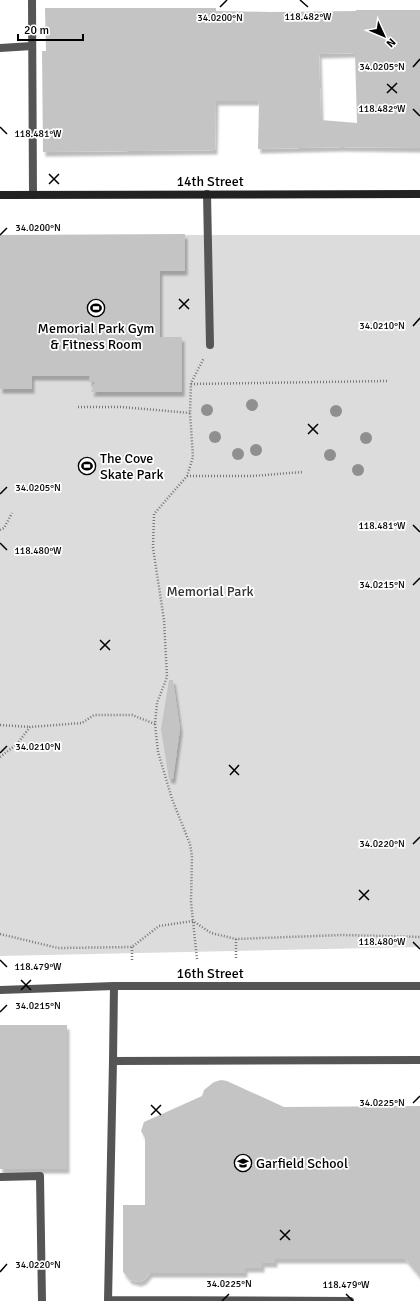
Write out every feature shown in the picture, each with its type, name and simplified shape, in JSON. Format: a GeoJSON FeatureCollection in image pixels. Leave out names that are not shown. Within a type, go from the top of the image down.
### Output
{"type":"FeatureCollection","features":[{"type":"Feature","properties":{"kind":"street"},"geometry":{"type":"LineString","coordinates":[[32,0],[33,195]]}},
{"type":"Feature","properties":{"kind":"street"},"geometry":{"type":"LineString","coordinates":[[0,48],[32,46]]}},
{"type":"Feature","properties":{"kind":"street"},"geometry":{"type":"LineString","coordinates":[[207,194],[210,345]]}},
{"type":"Feature","properties":{"kind":"street","name":"14th Street"},"geometry":{"type":"LineString","coordinates":[[0,195],[420,194]]}},
{"type":"Feature","properties":{"kind":"street"},"geometry":{"type":"LineString","coordinates":[[114,986],[108,1300],[350,1301]]}},
{"type":"Feature","properties":{"kind":"street","name":"16th Street"},"geometry":{"type":"LineString","coordinates":[[0,990],[114,986],[420,986]]}},
{"type":"Feature","properties":{"kind":"street"},"geometry":{"type":"LineString","coordinates":[[113,1060],[420,1060]]}},
{"type":"Feature","properties":{"kind":"street"},"geometry":{"type":"LineString","coordinates":[[0,1177],[40,1176],[42,1301]]}},
{"type":"Feature","properties":{"kind":"path"},"geometry":{"type":"LineString","coordinates":[[197,959],[191,902],[192,856],[190,844],[172,799],[158,752],[155,724],[156,703],[167,677],[164,620],[154,548],[154,514],[187,476],[193,457],[190,413],[191,384],[210,345]]}},
{"type":"Feature","properties":{"kind":"path"},"geometry":{"type":"LineString","coordinates":[[191,384],[387,381]]}},
{"type":"Feature","properties":{"kind":"path"},"geometry":{"type":"LineString","coordinates":[[78,407],[122,407],[190,413]]}},
{"type":"Feature","properties":{"kind":"path"},"geometry":{"type":"LineString","coordinates":[[187,476],[252,476],[303,472]]}},
{"type":"Feature","properties":{"kind":"path"},"geometry":{"type":"LineString","coordinates":[[0,530],[4,528],[12,513]]}},
{"type":"Feature","properties":{"kind":"path"},"geometry":{"type":"LineString","coordinates":[[0,725],[30,727],[82,723],[94,715],[132,715],[155,724]]}},
{"type":"Feature","properties":{"kind":"path"},"geometry":{"type":"LineString","coordinates":[[0,757],[17,744],[30,727]]}},
{"type":"Feature","properties":{"kind":"path"},"geometry":{"type":"LineString","coordinates":[[0,934],[58,948],[132,947],[159,926],[193,921],[212,933],[236,939],[342,935],[420,937]]}},
{"type":"Feature","properties":{"kind":"path"},"geometry":{"type":"LineString","coordinates":[[236,939],[236,958]]}},
{"type":"Feature","properties":{"kind":"path"},"geometry":{"type":"LineString","coordinates":[[132,947],[132,960]]}},
{"type":"Feature","properties":{"kind":"green space","name":"Memorial Park"},"geometry":{"type":"Polygon","coordinates":[[[0,235],[420,235],[420,947],[0,956],[0,235]]]}},
{"type":"Feature","properties":{"kind":"building"},"geometry":{"type":"Polygon","coordinates":[[[45,8],[216,8],[216,11],[271,12],[420,10],[420,148],[342,147],[258,149],[259,101],[216,101],[215,150],[43,152],[42,51],[46,51],[45,8]],[[355,53],[319,54],[321,120],[357,123],[355,53]]]}},
{"type":"Feature","properties":{"kind":"building","name":"Memorial Park Gym & Fitness Room"},"geometry":{"type":"Polygon","coordinates":[[[185,234],[185,271],[160,271],[160,337],[182,337],[182,392],[91,392],[95,382],[89,382],[90,376],[32,376],[32,389],[0,389],[0,235],[185,234]]]}},
{"type":"Feature","properties":{"kind":"building"},"geometry":{"type":"Polygon","coordinates":[[[169,680],[173,680],[180,729],[173,779],[169,779],[161,729],[169,680]]]}},
{"type":"Feature","properties":{"kind":"building"},"geometry":{"type":"Polygon","coordinates":[[[0,1025],[67,1025],[67,1169],[0,1169],[0,1025]]]}},
{"type":"Feature","properties":{"kind":"building"},"geometry":{"type":"Polygon","coordinates":[[[221,1080],[227,1081],[284,1107],[420,1106],[420,1277],[405,1259],[275,1259],[275,1263],[262,1263],[262,1268],[245,1268],[245,1273],[150,1273],[144,1280],[139,1282],[130,1280],[123,1272],[123,1205],[145,1205],[145,1138],[141,1131],[144,1122],[202,1096],[204,1090],[214,1082],[221,1080]]]}},
{"type":"Feature","properties":{"kind":"place","name":"Memorial Park Gym & Fitness Room"},"geometry":{"type":"Point","coordinates":[96,308]}},
{"type":"Feature","properties":{"kind":"place","name":"The Cove Skate Park"},"geometry":{"type":"Point","coordinates":[87,466]}},
{"type":"Feature","properties":{"kind":"place","name":"Garfield School"},"geometry":{"type":"Point","coordinates":[243,1163]}}]}
